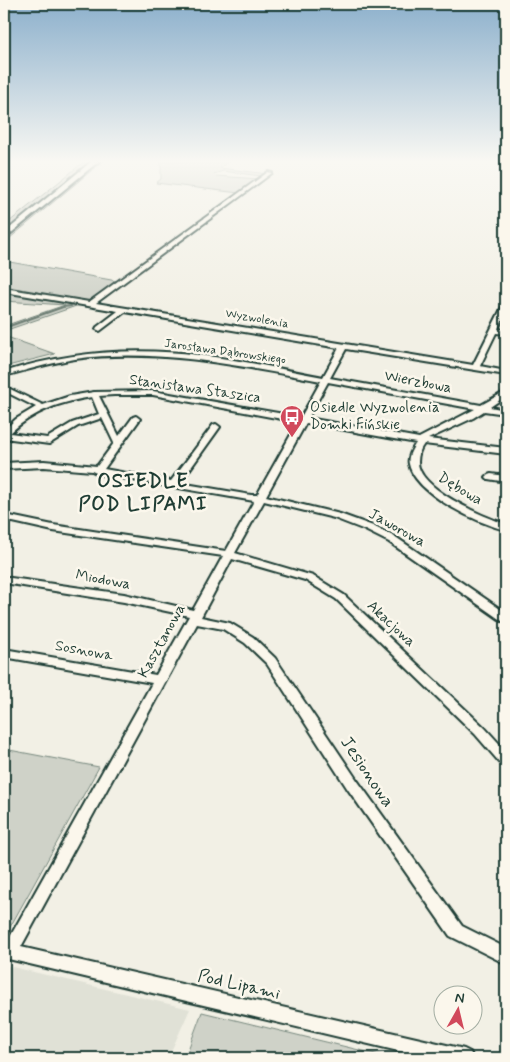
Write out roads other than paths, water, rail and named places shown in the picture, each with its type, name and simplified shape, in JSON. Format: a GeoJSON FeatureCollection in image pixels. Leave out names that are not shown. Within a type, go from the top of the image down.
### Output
{"type":"FeatureCollection","features":[{"type":"Feature","properties":{"kind":"main road"},"geometry":{"type":"LineString","coordinates":[[4,236],[35,211]]}},
{"type":"Feature","properties":{"kind":"street"},"geometry":{"type":"LineString","coordinates":[[92,303],[219,211]]}},
{"type":"Feature","properties":{"kind":"street","name":"Wyzwolenia"},"geometry":{"type":"LineString","coordinates":[[4,290],[92,303],[506,373]]}},
{"type":"Feature","properties":{"kind":"street"},"geometry":{"type":"LineString","coordinates":[[475,368],[506,305]]}},
{"type":"Feature","properties":{"kind":"street"},"geometry":{"type":"LineString","coordinates":[[100,329],[125,309]]}},
{"type":"Feature","properties":{"kind":"street"},"geometry":{"type":"LineString","coordinates":[[494,330],[506,332]]}},
{"type":"Feature","properties":{"kind":"street","name":"Kasztanowa"},"geometry":{"type":"LineString","coordinates":[[7,952],[344,346]]}},
{"type":"Feature","properties":{"kind":"street","name":"Jarosława Dąbrowskiego"},"geometry":{"type":"LineString","coordinates":[[4,374],[46,361],[115,352],[158,353],[200,357],[326,378]]}},
{"type":"Feature","properties":{"kind":"street","name":"Wierzbowa"},"geometry":{"type":"LineString","coordinates":[[326,378],[506,412]]}},
{"type":"Feature","properties":{"kind":"street"},"geometry":{"type":"LineString","coordinates":[[4,388],[43,408]]}},
{"type":"Feature","properties":{"kind":"street","name":"Stanisława Staszica"},"geometry":{"type":"LineString","coordinates":[[4,434],[21,419],[43,408],[94,394],[118,392],[152,393],[421,441],[506,451]]}},
{"type":"Feature","properties":{"kind":"street"},"geometry":{"type":"LineString","coordinates":[[421,441],[483,408],[506,393]]}},
{"type":"Feature","properties":{"kind":"street"},"geometry":{"type":"LineString","coordinates":[[94,394],[118,443]]}},
{"type":"Feature","properties":{"kind":"street"},"geometry":{"type":"LineString","coordinates":[[4,434],[49,441],[73,425],[104,415]]}},
{"type":"Feature","properties":{"kind":"street"},"geometry":{"type":"LineString","coordinates":[[98,471],[136,419]]}},
{"type":"Feature","properties":{"kind":"street"},"geometry":{"type":"LineString","coordinates":[[173,485],[216,427]]}},
{"type":"Feature","properties":{"kind":"street","name":"Dębowa"},"geometry":{"type":"LineString","coordinates":[[421,441],[413,456],[413,464],[426,486],[478,518],[506,527]]}},
{"type":"Feature","properties":{"kind":"street","name":"Jaworowa"},"geometry":{"type":"LineString","coordinates":[[4,466],[44,464],[94,468],[98,471],[173,485],[258,498],[337,516],[370,528],[394,540],[506,618]]}},
{"type":"Feature","properties":{"kind":"street"},"geometry":{"type":"LineString","coordinates":[[490,477],[506,479]]}},
{"type":"Feature","properties":{"kind":"street","name":"Akacjowa"},"geometry":{"type":"LineString","coordinates":[[5,518],[53,528],[228,554],[309,578],[340,597],[502,750],[506,760]]}},
{"type":"Feature","properties":{"kind":"street","name":"Miodowa"},"geometry":{"type":"LineString","coordinates":[[4,580],[124,598],[194,616]]}},
{"type":"Feature","properties":{"kind":"street","name":"Jesionowa"},"geometry":{"type":"LineString","coordinates":[[194,616],[226,626],[249,640],[271,661],[352,784],[456,931],[506,956]]}},
{"type":"Feature","properties":{"kind":"street","name":"Sosnowa"},"geometry":{"type":"LineString","coordinates":[[4,653],[159,680]]}},
{"type":"Feature","properties":{"kind":"street","name":"Pod Lipami"},"geometry":{"type":"LineString","coordinates":[[7,952],[464,1058]]}},
{"type":"Feature","properties":{"kind":"waterway"},"geometry":{"type":"LineString","coordinates":[[4,328],[63,307],[71,306]]}},
{"type":"Feature","properties":{"kind":"place","name":"Osiedle Wyzwolenia Domki Fińskie"},"geometry":{"type":"Point","coordinates":[292,438]}},
{"type":"Feature","properties":{"kind":"district","name":"OSIEDLE POD LIPAMI"},"geometry":{"type":"Point","coordinates":[143,492]}}]}
